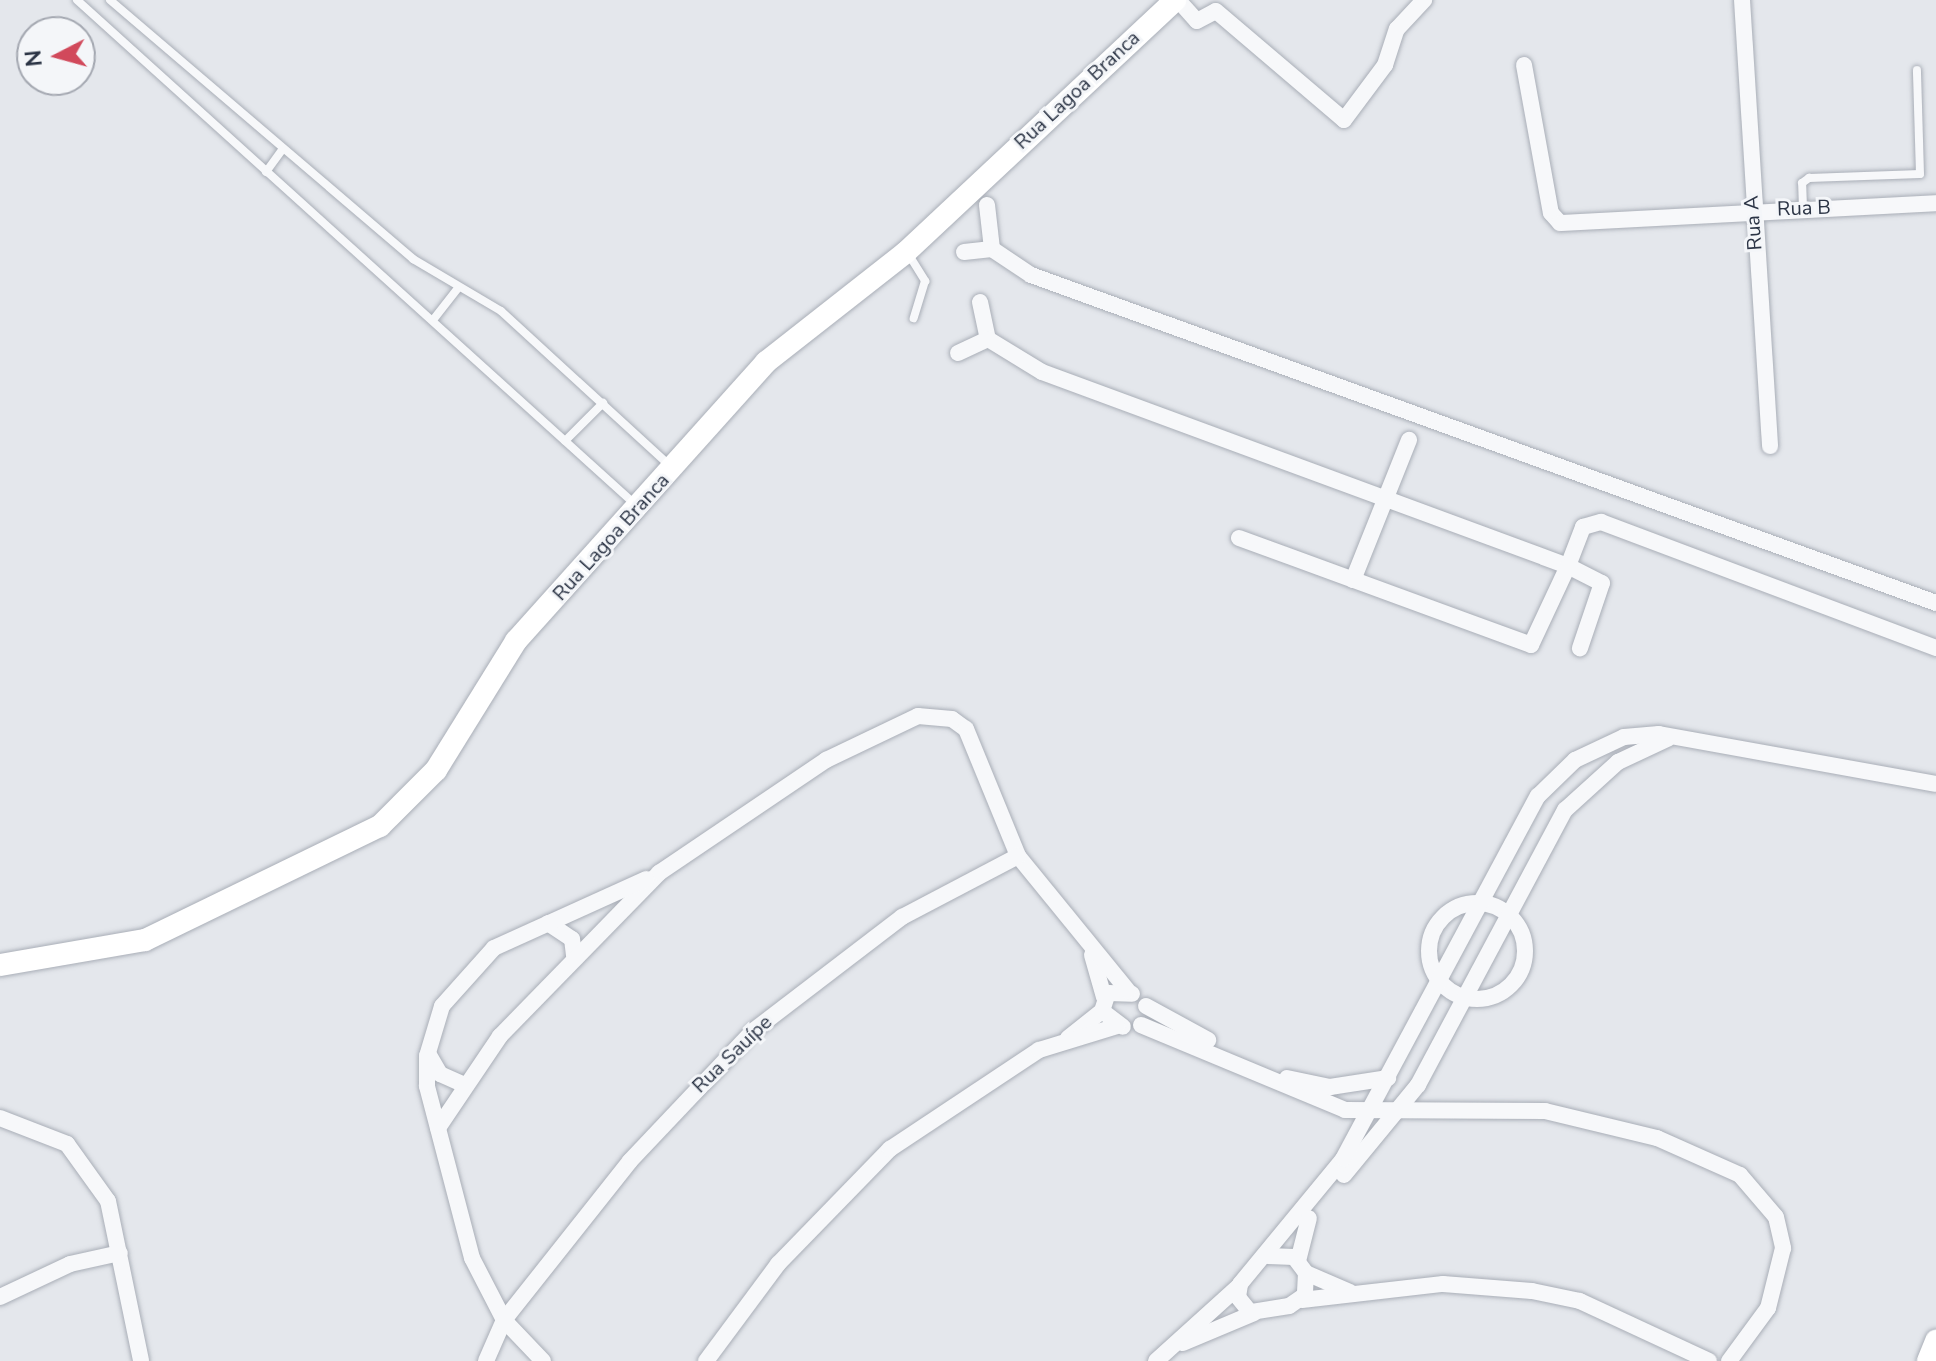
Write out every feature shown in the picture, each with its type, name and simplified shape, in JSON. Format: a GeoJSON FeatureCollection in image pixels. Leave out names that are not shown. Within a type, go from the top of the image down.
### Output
{"type":"FeatureCollection","features":[{"type":"Feature","properties":{"kind":"street"},"geometry":{"type":"LineString","coordinates":[[1177,0],[1197,21],[1216,11],[1344,120],[1385,65],[1397,29],[1424,0]]}},
{"type":"Feature","properties":{"kind":"street","name":"Rua Lagoa Branca"},"geometry":{"type":"LineString","coordinates":[[0,965],[145,940],[380,826],[436,770],[516,641],[780,348],[905,253],[1177,0]]}},
{"type":"Feature","properties":{"kind":"street","name":"Rua A"},"geometry":{"type":"LineString","coordinates":[[1742,0],[1751,210],[1770,446]]}},
{"type":"Feature","properties":{"kind":"street","name":"Rua B"},"geometry":{"type":"LineString","coordinates":[[1524,65],[1551,213],[1577,225],[1751,210],[1936,203]]}},
{"type":"Feature","properties":{"kind":"street"},"geometry":{"type":"LineString","coordinates":[[987,205],[992,249]]}},
{"type":"Feature","properties":{"kind":"street"},"geometry":{"type":"LineString","coordinates":[[964,252],[992,249],[1031,275],[1934,601]]}},
{"type":"Feature","properties":{"kind":"street"},"geometry":{"type":"LineString","coordinates":[[980,302],[988,339],[1042,372],[1568,566],[1602,583],[1580,648]]}},
{"type":"Feature","properties":{"kind":"street"},"geometry":{"type":"LineString","coordinates":[[958,353],[988,339]]}},
{"type":"Feature","properties":{"kind":"street"},"geometry":{"type":"LineString","coordinates":[[1353,580],[1383,498],[1409,440]]}},
{"type":"Feature","properties":{"kind":"street"},"geometry":{"type":"LineString","coordinates":[[1239,538],[1531,645],[1583,527],[1601,522],[1936,648]]}},
{"type":"Feature","properties":{"kind":"street"},"geometry":{"type":"LineString","coordinates":[[543,1361],[504,1320],[472,1258],[427,1086],[428,1049],[453,989],[494,948],[659,873],[826,760],[918,716],[952,719],[966,729],[1018,856],[1092,953],[1146,1006],[1301,1082],[1330,1087],[1388,1078]]}},
{"type":"Feature","properties":{"kind":"street"},"geometry":{"type":"LineString","coordinates":[[1156,1361],[1268,1256],[1418,1085],[1468,999],[1508,917],[1580,793],[1618,762],[1678,736]]}},
{"type":"Feature","properties":{"kind":"street"},"geometry":{"type":"LineString","coordinates":[[1302,1300],[1301,1230],[1332,1184],[1442,985],[1538,796],[1564,769],[1624,737],[1678,736],[1915,784],[1936,784]]}},
{"type":"Feature","properties":{"kind":"street"},"geometry":{"type":"LineString","coordinates":[[1915,784],[1936,795]]}},
{"type":"Feature","properties":{"kind":"street","name":"Rua Sauípe"},"geometry":{"type":"LineString","coordinates":[[486,1361],[504,1320],[630,1161],[753,1031],[856,948],[1018,856]]}},
{"type":"Feature","properties":{"kind":"street"},"geometry":{"type":"LineString","coordinates":[[438,1128],[462,1084],[574,956],[659,873]]}},
{"type":"Feature","properties":{"kind":"street"},"geometry":{"type":"LineString","coordinates":[[1456,902],[1483,903],[1508,917],[1525,933],[1524,956],[1503,994],[1468,999],[1442,985],[1427,958],[1444,915],[1456,902]]}},
{"type":"Feature","properties":{"kind":"street"},"geometry":{"type":"LineString","coordinates":[[548,923],[572,939],[574,956]]}},
{"type":"Feature","properties":{"kind":"street"},"geometry":{"type":"LineString","coordinates":[[1092,953],[1103,1004],[1117,1026]]}},
{"type":"Feature","properties":{"kind":"street"},"geometry":{"type":"LineString","coordinates":[[1067,1039],[1103,1004],[1128,991]]}},
{"type":"Feature","properties":{"kind":"street"},"geometry":{"type":"LineString","coordinates":[[1141,1025],[1146,1006]]}},
{"type":"Feature","properties":{"kind":"street"},"geometry":{"type":"LineString","coordinates":[[706,1361],[778,1264],[890,1149],[965,1093],[1067,1039],[1117,1026],[1141,1025],[1335,1107],[1371,1111],[1506,1105],[1615,1126],[1740,1175],[1776,1217],[1783,1248],[1768,1308],[1729,1361]]}},
{"type":"Feature","properties":{"kind":"street"},"geometry":{"type":"LineString","coordinates":[[428,1049],[440,1074],[462,1084]]}},
{"type":"Feature","properties":{"kind":"street"},"geometry":{"type":"LineString","coordinates":[[1418,1085],[1445,1106]]}},
{"type":"Feature","properties":{"kind":"street"},"geometry":{"type":"LineString","coordinates":[[0,1118],[41,1129],[82,1161],[108,1201],[141,1361]]}},
{"type":"Feature","properties":{"kind":"street"},"geometry":{"type":"LineString","coordinates":[[0,1297],[70,1264],[120,1253]]}},
{"type":"Feature","properties":{"kind":"street"},"geometry":{"type":"LineString","coordinates":[[1268,1256],[1283,1253],[1302,1267],[1351,1293]]}},
{"type":"Feature","properties":{"kind":"street"},"geometry":{"type":"LineString","coordinates":[[1174,1347],[1254,1313],[1302,1300],[1443,1284],[1580,1301],[1709,1361]]}},
{"type":"Feature","properties":{"kind":"street"},"geometry":{"type":"LineString","coordinates":[[1238,1287],[1242,1303],[1254,1313]]}},
{"type":"Feature","properties":{"kind":"street"},"geometry":{"type":"LineString","coordinates":[[1928,1361],[1936,1341]]}},
{"type":"Feature","properties":{"kind":"lane"},"geometry":{"type":"LineString","coordinates":[[77,0],[638,506]]}},
{"type":"Feature","properties":{"kind":"lane"},"geometry":{"type":"LineString","coordinates":[[110,0],[282,150],[458,288],[501,311],[672,468]]}},
{"type":"Feature","properties":{"kind":"lane"},"geometry":{"type":"LineString","coordinates":[[1803,208],[1802,183],[1809,178],[1920,174],[1917,70]]}},
{"type":"Feature","properties":{"kind":"lane"},"geometry":{"type":"LineString","coordinates":[[266,172],[282,150]]}},
{"type":"Feature","properties":{"kind":"lane"},"geometry":{"type":"LineString","coordinates":[[905,253],[917,260],[925,281],[914,318]]}},
{"type":"Feature","properties":{"kind":"lane"},"geometry":{"type":"LineString","coordinates":[[433,320],[458,288]]}},
{"type":"Feature","properties":{"kind":"lane"},"geometry":{"type":"LineString","coordinates":[[565,441],[603,403]]}}]}
